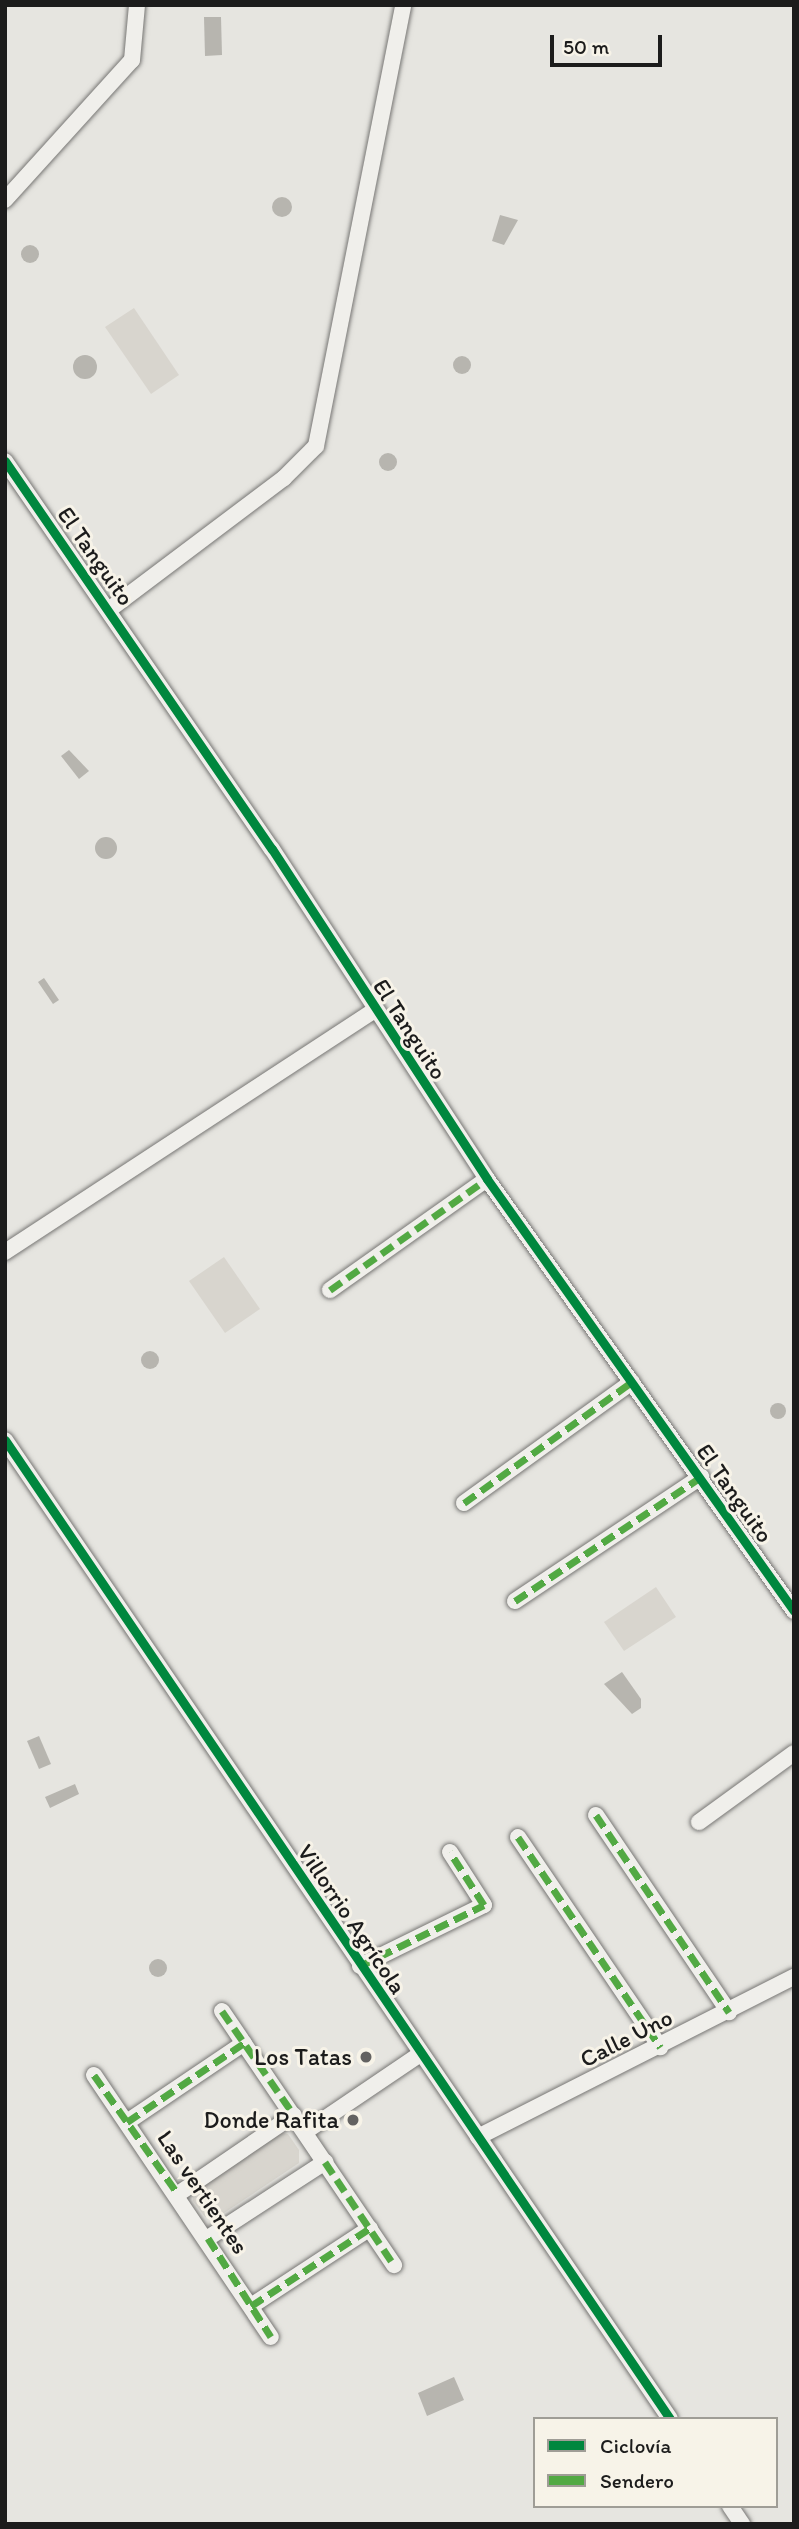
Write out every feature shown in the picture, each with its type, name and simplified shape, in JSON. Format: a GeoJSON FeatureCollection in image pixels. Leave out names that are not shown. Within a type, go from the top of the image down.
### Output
{"type":"FeatureCollection","features":[{"type":"Feature","properties":{"kind":"street"},"geometry":{"type":"LineString","coordinates":[[5,200],[132,60],[137,5]]}},
{"type":"Feature","properties":{"kind":"street"},"geometry":{"type":"LineString","coordinates":[[110,609],[284,478],[316,446],[403,5]]}},
{"type":"Feature","properties":{"kind":"street","name":"El Tanguito"},"geometry":{"type":"LineString","coordinates":[[5,461],[110,609],[486,1179],[794,1611]]}},
{"type":"Feature","properties":{"kind":"street"},"geometry":{"type":"LineString","coordinates":[[5,1252],[375,1010]]}},
{"type":"Feature","properties":{"kind":"street"},"geometry":{"type":"LineString","coordinates":[[330,1290],[486,1179]]}},
{"type":"Feature","properties":{"kind":"street"},"geometry":{"type":"LineString","coordinates":[[464,1503],[632,1382]]}},
{"type":"Feature","properties":{"kind":"street","name":"Villorrio Agrícola"},"geometry":{"type":"LineString","coordinates":[[5,1440],[669,2417]]}},
{"type":"Feature","properties":{"kind":"street"},"geometry":{"type":"LineString","coordinates":[[515,1601],[701,1478]]}},
{"type":"Feature","properties":{"kind":"street"},"geometry":{"type":"LineString","coordinates":[[699,1822],[794,1753]]}},
{"type":"Feature","properties":{"kind":"street"},"geometry":{"type":"LineString","coordinates":[[596,1815],[729,2012]]}},
{"type":"Feature","properties":{"kind":"street"},"geometry":{"type":"LineString","coordinates":[[518,1837],[660,2047]]}},
{"type":"Feature","properties":{"kind":"street"},"geometry":{"type":"LineString","coordinates":[[360,1966],[484,1905],[450,1852]]}},
{"type":"Feature","properties":{"kind":"street","name":"Calle Uno"},"geometry":{"type":"LineString","coordinates":[[478,2137],[794,1977]]}},
{"type":"Feature","properties":{"kind":"street"},"geometry":{"type":"LineString","coordinates":[[222,2011],[394,2265]]}},
{"type":"Feature","properties":{"kind":"street"},"geometry":{"type":"LineString","coordinates":[[127,2122],[244,2043]]}},
{"type":"Feature","properties":{"kind":"street"},"geometry":{"type":"LineString","coordinates":[[305,2132],[420,2054]]}},
{"type":"Feature","properties":{"kind":"street","name":"Las vertientes"},"geometry":{"type":"LineString","coordinates":[[94,2075],[208,2238],[271,2337]]}},
{"type":"Feature","properties":{"kind":"street"},"geometry":{"type":"LineString","coordinates":[[178,2194],[294,2115]]}},
{"type":"Feature","properties":{"kind":"street"},"geometry":{"type":"LineString","coordinates":[[208,2238],[325,2162]]}},
{"type":"Feature","properties":{"kind":"street"},"geometry":{"type":"LineString","coordinates":[[251,2306],[370,2228]]}},
{"type":"Feature","properties":{"kind":"street"},"geometry":{"type":"LineString","coordinates":[[731,2508],[742,2524]]}},
{"type":"Feature","properties":{"kind":"shaded area"},"geometry":{"type":"Polygon","coordinates":[[[204,17],[221,17],[222,55],[205,56],[204,17]]]}},
{"type":"Feature","properties":{"kind":"shaded area"},"geometry":{"type":"Polygon","coordinates":[[[282,197],[289,200],[292,207],[289,214],[282,217],[275,214],[272,207],[275,200],[282,197]]]}},
{"type":"Feature","properties":{"kind":"shaded area"},"geometry":{"type":"Polygon","coordinates":[[[500,215],[518,220],[504,245],[492,241],[500,215]]]}},
{"type":"Feature","properties":{"kind":"shaded area"},"geometry":{"type":"Polygon","coordinates":[[[26,245],[34,245],[39,254],[37,261],[26,263],[21,258],[21,250],[26,245]]]}},
{"type":"Feature","properties":{"kind":"shaded area"},"geometry":{"type":"Polygon","coordinates":[[[134,308],[179,375],[151,394],[105,327],[134,308]]]}},
{"type":"Feature","properties":{"kind":"shaded area"},"geometry":{"type":"Polygon","coordinates":[[[85,355],[94,358],[97,367],[94,376],[85,379],[76,376],[73,367],[76,358],[85,355]]]}},
{"type":"Feature","properties":{"kind":"shaded area"},"geometry":{"type":"Polygon","coordinates":[[[462,356],[468,359],[471,365],[468,371],[462,374],[456,371],[453,365],[456,359],[462,356]]]}},
{"type":"Feature","properties":{"kind":"shaded area"},"geometry":{"type":"Polygon","coordinates":[[[388,453],[394,456],[397,462],[394,468],[388,471],[382,468],[379,462],[382,456],[388,453]]]}},
{"type":"Feature","properties":{"kind":"shaded area"},"geometry":{"type":"Polygon","coordinates":[[[69,750],[89,771],[79,779],[61,756],[69,750]]]}},
{"type":"Feature","properties":{"kind":"shaded area"},"geometry":{"type":"Polygon","coordinates":[[[106,837],[114,840],[117,848],[114,856],[106,859],[98,856],[95,848],[98,840],[106,837]]]}},
{"type":"Feature","properties":{"kind":"shaded area"},"geometry":{"type":"Polygon","coordinates":[[[44,978],[59,1000],[53,1004],[38,982],[44,978]]]}},
{"type":"Feature","properties":{"kind":"shaded area"},"geometry":{"type":"Polygon","coordinates":[[[224,1257],[260,1309],[225,1333],[189,1281],[224,1257]]]}},
{"type":"Feature","properties":{"kind":"shaded area"},"geometry":{"type":"Polygon","coordinates":[[[150,1351],[156,1354],[159,1360],[156,1366],[150,1369],[144,1366],[141,1360],[144,1354],[150,1351]]]}},
{"type":"Feature","properties":{"kind":"shaded area"},"geometry":{"type":"Polygon","coordinates":[[[778,1403],[784,1405],[784,1417],[778,1419],[772,1417],[770,1411],[772,1405],[778,1403]]]}},
{"type":"Feature","properties":{"kind":"shaded area"},"geometry":{"type":"Polygon","coordinates":[[[656,1587],[676,1617],[624,1651],[604,1622],[656,1587]]]}},
{"type":"Feature","properties":{"kind":"shaded area"},"geometry":{"type":"Polygon","coordinates":[[[622,1672],[641,1699],[641,1708],[632,1714],[604,1684],[622,1672]]]}},
{"type":"Feature","properties":{"kind":"shaded area"},"geometry":{"type":"Polygon","coordinates":[[[39,1736],[51,1764],[39,1769],[27,1741],[39,1736]]]}},
{"type":"Feature","properties":{"kind":"shaded area"},"geometry":{"type":"Polygon","coordinates":[[[75,1784],[79,1794],[50,1808],[45,1797],[75,1784]]]}},
{"type":"Feature","properties":{"kind":"shaded area"},"geometry":{"type":"Polygon","coordinates":[[[158,1959],[164,1962],[167,1968],[164,1974],[158,1977],[152,1974],[149,1968],[152,1962],[158,1959]]]}},
{"type":"Feature","properties":{"kind":"shaded area"},"geometry":{"type":"Polygon","coordinates":[[[277,2132],[288,2134],[299,2150],[299,2163],[215,2219],[205,2217],[193,2201],[194,2189],[277,2132]]]}},
{"type":"Feature","properties":{"kind":"shaded area"},"geometry":{"type":"Polygon","coordinates":[[[454,2377],[464,2400],[427,2416],[418,2393],[454,2377]]]}},
{"type":"Feature","properties":{"kind":"marked path"},"geometry":{"type":"LineString","coordinates":[[330,1290],[487,1179]]}},
{"type":"Feature","properties":{"kind":"marked path"},"geometry":{"type":"LineString","coordinates":[[464,1503],[632,1382]]}},
{"type":"Feature","properties":{"kind":"marked path"},"geometry":{"type":"LineString","coordinates":[[515,1601],[701,1477]]}},
{"type":"Feature","properties":{"kind":"marked path"},"geometry":{"type":"LineString","coordinates":[[596,1815],[729,2012]]}},
{"type":"Feature","properties":{"kind":"marked path"},"geometry":{"type":"LineString","coordinates":[[518,1837],[660,2047]]}},
{"type":"Feature","properties":{"kind":"marked path"},"geometry":{"type":"LineString","coordinates":[[360,1966],[484,1905],[450,1852]]}},
{"type":"Feature","properties":{"kind":"marked path"},"geometry":{"type":"LineString","coordinates":[[222,2011],[294,2115]]}},
{"type":"Feature","properties":{"kind":"marked path"},"geometry":{"type":"LineString","coordinates":[[127,2122],[244,2043]]}},
{"type":"Feature","properties":{"kind":"marked path"},"geometry":{"type":"LineString","coordinates":[[94,2075],[178,2194]]}},
{"type":"Feature","properties":{"kind":"marked path"},"geometry":{"type":"LineString","coordinates":[[325,2162],[394,2265]]}},
{"type":"Feature","properties":{"kind":"marked path"},"geometry":{"type":"LineString","coordinates":[[251,2306],[370,2228]]}},
{"type":"Feature","properties":{"kind":"marked path"},"geometry":{"type":"LineString","coordinates":[[208,2238],[271,2337]]}},
{"type":"Feature","properties":{"kind":"cycle path"},"geometry":{"type":"LineString","coordinates":[[5,461],[272,849],[487,1179],[794,1611]]}},
{"type":"Feature","properties":{"kind":"cycle path"},"geometry":{"type":"LineString","coordinates":[[5,1440],[669,2417]]}},
{"type":"Feature","properties":{"kind":"place","name":"Los Tatas"},"geometry":{"type":"Point","coordinates":[366,2057]}},
{"type":"Feature","properties":{"kind":"place","name":"Donde Rafita"},"geometry":{"type":"Point","coordinates":[353,2120]}}]}
